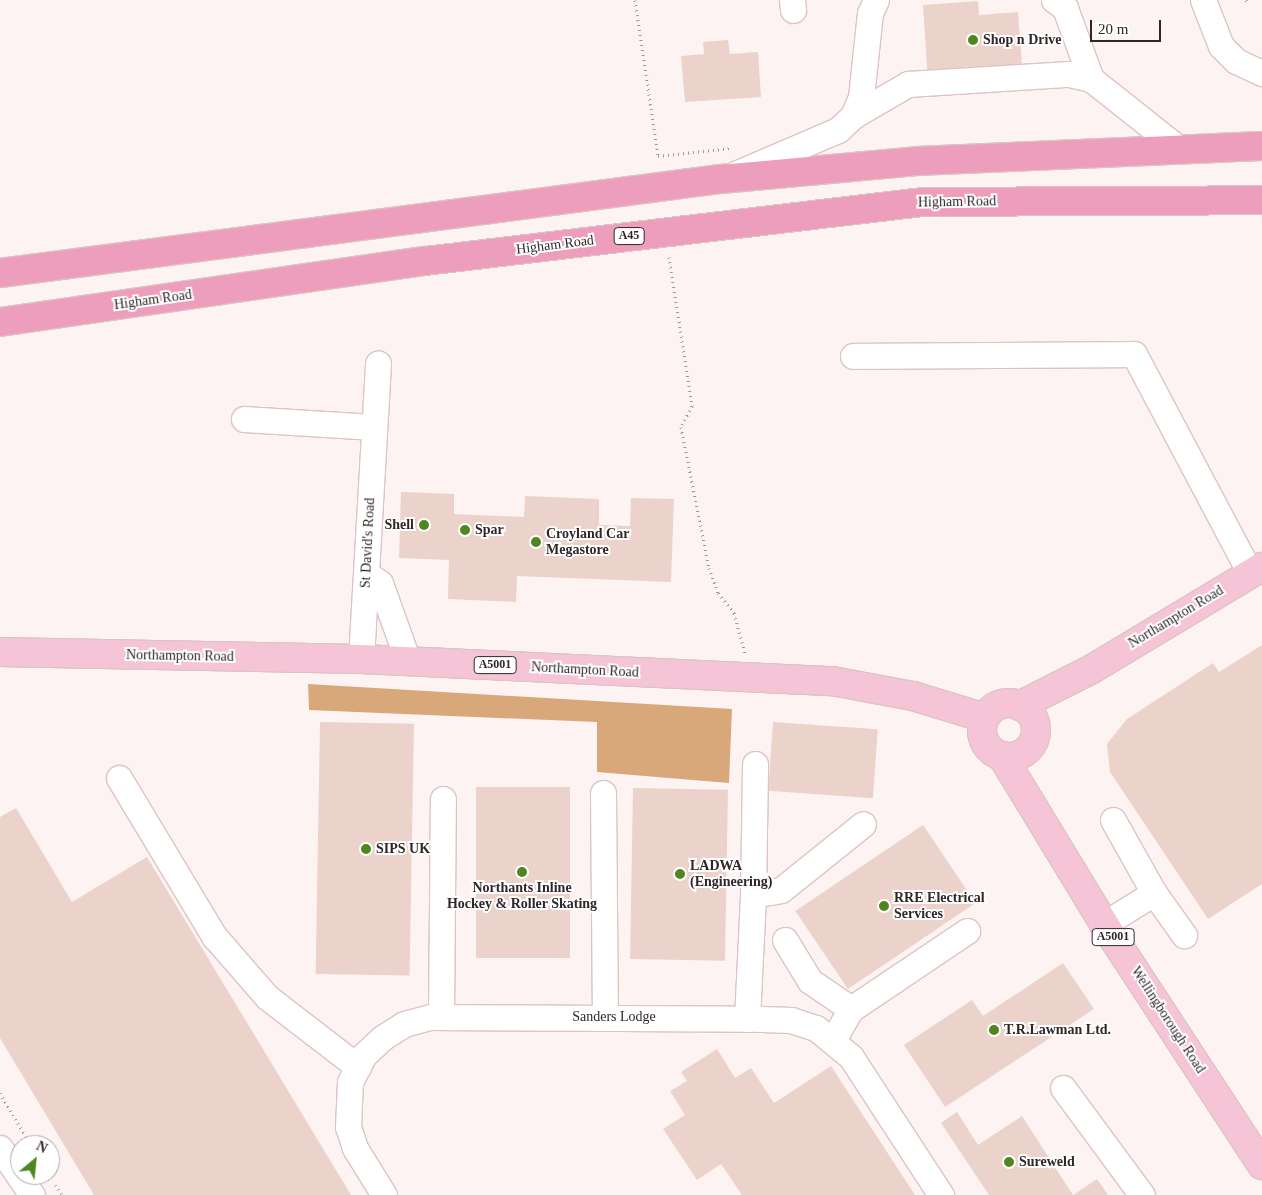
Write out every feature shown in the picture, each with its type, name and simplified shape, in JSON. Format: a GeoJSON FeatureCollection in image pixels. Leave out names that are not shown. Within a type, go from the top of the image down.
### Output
{"type":"FeatureCollection","features":[{"type":"Feature","properties":{"kind":"highway"},"geometry":{"type":"LineString","coordinates":[[0,273],[728,177],[917,161],[1178,148],[1262,146]]}},
{"type":"Feature","properties":{"kind":"highway","name":"Higham Road"},"geometry":{"type":"LineString","coordinates":[[0,322],[665,232],[922,202],[1262,200]]}},
{"type":"Feature","properties":{"kind":"main road","name":"Northampton Road"},"geometry":{"type":"LineString","coordinates":[[1027,714],[1092,669],[1256,570]]}},
{"type":"Feature","properties":{"kind":"main road","name":"Northampton Road"},"geometry":{"type":"LineString","coordinates":[[0,652],[361,659],[753,677],[868,686],[985,718]]}},
{"type":"Feature","properties":{"kind":"main road"},"geometry":{"type":"LineString","coordinates":[[1000,705],[1027,714],[1032,744],[1014,754],[983,740],[985,718],[1000,705]]}},
{"type":"Feature","properties":{"kind":"main road","name":"Wellingborough Road"},"geometry":{"type":"LineString","coordinates":[[1014,754],[1046,821],[1104,924],[1262,1165]]}},
{"type":"Feature","properties":{"kind":"street"},"geometry":{"type":"LineString","coordinates":[[1054,0],[1065,8],[1091,79]]}},
{"type":"Feature","properties":{"kind":"street"},"geometry":{"type":"LineString","coordinates":[[1204,0],[1221,46],[1236,61],[1262,73]]}},
{"type":"Feature","properties":{"kind":"street"},"geometry":{"type":"LineString","coordinates":[[852,116],[861,97],[868,4]]}},
{"type":"Feature","properties":{"kind":"street"},"geometry":{"type":"LineString","coordinates":[[728,177],[838,130],[852,116],[908,84],[1069,74],[1091,79],[1178,148]]}},
{"type":"Feature","properties":{"kind":"street"},"geometry":{"type":"LineString","coordinates":[[853,356],[1134,354],[1256,570]]}},
{"type":"Feature","properties":{"kind":"street","name":"St David's Road"},"geometry":{"type":"LineString","coordinates":[[361,659],[378,363]]}},
{"type":"Feature","properties":{"kind":"street"},"geometry":{"type":"LineString","coordinates":[[244,419],[374,427]]}},
{"type":"Feature","properties":{"kind":"street"},"geometry":{"type":"LineString","coordinates":[[366,573],[380,583],[408,661]]}},
{"type":"Feature","properties":{"kind":"street"},"geometry":{"type":"LineString","coordinates":[[747,1018],[753,895],[755,764]]}},
{"type":"Feature","properties":{"kind":"street"},"geometry":{"type":"LineString","coordinates":[[119,778],[214,936],[267,997],[358,1066]]}},
{"type":"Feature","properties":{"kind":"street"},"geometry":{"type":"LineString","coordinates":[[603,793],[605,1017]]}},
{"type":"Feature","properties":{"kind":"street"},"geometry":{"type":"LineString","coordinates":[[441,1017],[443,799]]}},
{"type":"Feature","properties":{"kind":"street"},"geometry":{"type":"LineString","coordinates":[[1113,820],[1154,893],[1184,935]]}},
{"type":"Feature","properties":{"kind":"street"},"geometry":{"type":"LineString","coordinates":[[753,895],[782,890],[864,824]]}},
{"type":"Feature","properties":{"kind":"street"},"geometry":{"type":"LineString","coordinates":[[1104,924],[1154,893]]}},
{"type":"Feature","properties":{"kind":"street"},"geometry":{"type":"LineString","coordinates":[[833,1040],[851,1009],[967,931]]}},
{"type":"Feature","properties":{"kind":"street"},"geometry":{"type":"LineString","coordinates":[[785,940],[810,981],[851,1009]]}},
{"type":"Feature","properties":{"kind":"street","name":"Sanders Lodge"},"geometry":{"type":"LineString","coordinates":[[384,1195],[355,1148],[348,1127],[350,1082],[358,1066],[382,1038],[404,1024],[441,1017],[747,1018],[791,1020],[833,1040],[851,1057],[942,1195]]}},
{"type":"Feature","properties":{"kind":"street"},"geometry":{"type":"LineString","coordinates":[[1063,1088],[1142,1195]]}},
{"type":"Feature","properties":{"kind":"street"},"geometry":{"type":"LineString","coordinates":[[0,1148],[32,1195]]}},
{"type":"Feature","properties":{"kind":"path"},"geometry":{"type":"LineString","coordinates":[[635,0],[658,156],[731,148],[728,177]]}},
{"type":"Feature","properties":{"kind":"path"},"geometry":{"type":"LineString","coordinates":[[1246,0],[1248,4]]}},
{"type":"Feature","properties":{"kind":"path"},"geometry":{"type":"LineString","coordinates":[[665,232],[692,406],[681,428],[709,568],[718,593],[734,613],[753,677]]}},
{"type":"Feature","properties":{"kind":"path"},"geometry":{"type":"LineString","coordinates":[[0,1093],[25,1135]]}},
{"type":"Feature","properties":{"kind":"shaded area"},"geometry":{"type":"Polygon","coordinates":[[[308,684],[732,709],[729,783],[597,772],[597,722],[309,710],[308,684]]]}},
{"type":"Feature","properties":{"kind":"building","name":"Shop n Drive"},"geometry":{"type":"Polygon","coordinates":[[[978,1],[979,15],[1018,12],[1022,65],[928,82],[923,5],[978,1]]]}},
{"type":"Feature","properties":{"kind":"building"},"geometry":{"type":"Polygon","coordinates":[[[728,40],[730,54],[758,52],[761,97],[685,102],[681,56],[704,54],[703,42],[728,40]]]}},
{"type":"Feature","properties":{"kind":"building","name":"Croyland Car Megastore"},"geometry":{"type":"Polygon","coordinates":[[[401,492],[454,494],[454,514],[524,517],[525,496],[599,499],[599,525],[630,526],[631,498],[674,499],[671,582],[517,576],[516,602],[448,599],[449,560],[399,558],[401,492]]]}},
{"type":"Feature","properties":{"kind":"building"},"geometry":{"type":"Polygon","coordinates":[[[1262,645],[1262,884],[1208,919],[1110,772],[1107,744],[1127,719],[1213,663],[1219,672],[1262,645]]]}},
{"type":"Feature","properties":{"kind":"building","name":"SIPS UK"},"geometry":{"type":"Polygon","coordinates":[[[320,722],[414,724],[410,976],[316,974],[320,722]]]}},
{"type":"Feature","properties":{"kind":"building"},"geometry":{"type":"Polygon","coordinates":[[[773,722],[878,729],[873,798],[768,791],[773,722]]]}},
{"type":"Feature","properties":{"kind":"building","name":"Northants Inline Hockey & Roller Skating"},"geometry":{"type":"Polygon","coordinates":[[[476,787],[570,787],[570,958],[476,958],[476,787]]]}},
{"type":"Feature","properties":{"kind":"building","name":"LADWA (Engineering)"},"geometry":{"type":"Polygon","coordinates":[[[633,788],[728,790],[725,961],[630,959],[633,788]]]}},
{"type":"Feature","properties":{"kind":"building"},"geometry":{"type":"Polygon","coordinates":[[[16,808],[72,902],[147,857],[351,1195],[94,1195],[60,1138],[60,1135],[58,1135],[0,1038],[0,817],[16,808]]]}},
{"type":"Feature","properties":{"kind":"building","name":"RRE Electrical Services"},"geometry":{"type":"Polygon","coordinates":[[[923,825],[976,903],[848,989],[795,911],[923,825]]]}},
{"type":"Feature","properties":{"kind":"building","name":"T.R.Lawman Ltd."},"geometry":{"type":"Polygon","coordinates":[[[1063,963],[1094,1009],[945,1107],[904,1045],[972,1000],[983,1016],[1063,963]]]}},
{"type":"Feature","properties":{"kind":"building"},"geometry":{"type":"Polygon","coordinates":[[[717,1049],[735,1078],[751,1068],[774,1103],[831,1066],[915,1195],[742,1195],[721,1164],[697,1180],[663,1129],[685,1115],[670,1091],[687,1081],[681,1072],[717,1049]]]}},
{"type":"Feature","properties":{"kind":"building","name":"Sureweld"},"geometry":{"type":"Polygon","coordinates":[[[957,1112],[978,1145],[1022,1116],[1073,1195],[989,1195],[941,1123],[957,1112]]]}},
{"type":"Feature","properties":{"kind":"building"},"geometry":{"type":"Polygon","coordinates":[[[1097,1179],[1108,1195],[1073,1195],[1097,1179]]]}},
{"type":"Feature","properties":{"kind":"place","name":"Shop n Drive"},"geometry":{"type":"Point","coordinates":[973,40]}},
{"type":"Feature","properties":{"kind":"place","name":"Shell"},"geometry":{"type":"Point","coordinates":[424,525]}},
{"type":"Feature","properties":{"kind":"place","name":"Spar"},"geometry":{"type":"Point","coordinates":[465,530]}},
{"type":"Feature","properties":{"kind":"place","name":"Croyland Car Megastore"},"geometry":{"type":"Point","coordinates":[536,542]}},
{"type":"Feature","properties":{"kind":"place","name":"SIPS UK"},"geometry":{"type":"Point","coordinates":[366,849]}},
{"type":"Feature","properties":{"kind":"place","name":"Northants Inline Hockey & Roller Skating"},"geometry":{"type":"Point","coordinates":[522,872]}},
{"type":"Feature","properties":{"kind":"place","name":"LADWA (Engineering)"},"geometry":{"type":"Point","coordinates":[680,874]}},
{"type":"Feature","properties":{"kind":"place","name":"RRE Electrical Services"},"geometry":{"type":"Point","coordinates":[884,906]}},
{"type":"Feature","properties":{"kind":"place","name":"T.R.Lawman Ltd."},"geometry":{"type":"Point","coordinates":[994,1030]}},
{"type":"Feature","properties":{"kind":"place","name":"Sureweld"},"geometry":{"type":"Point","coordinates":[1009,1162]}}]}
